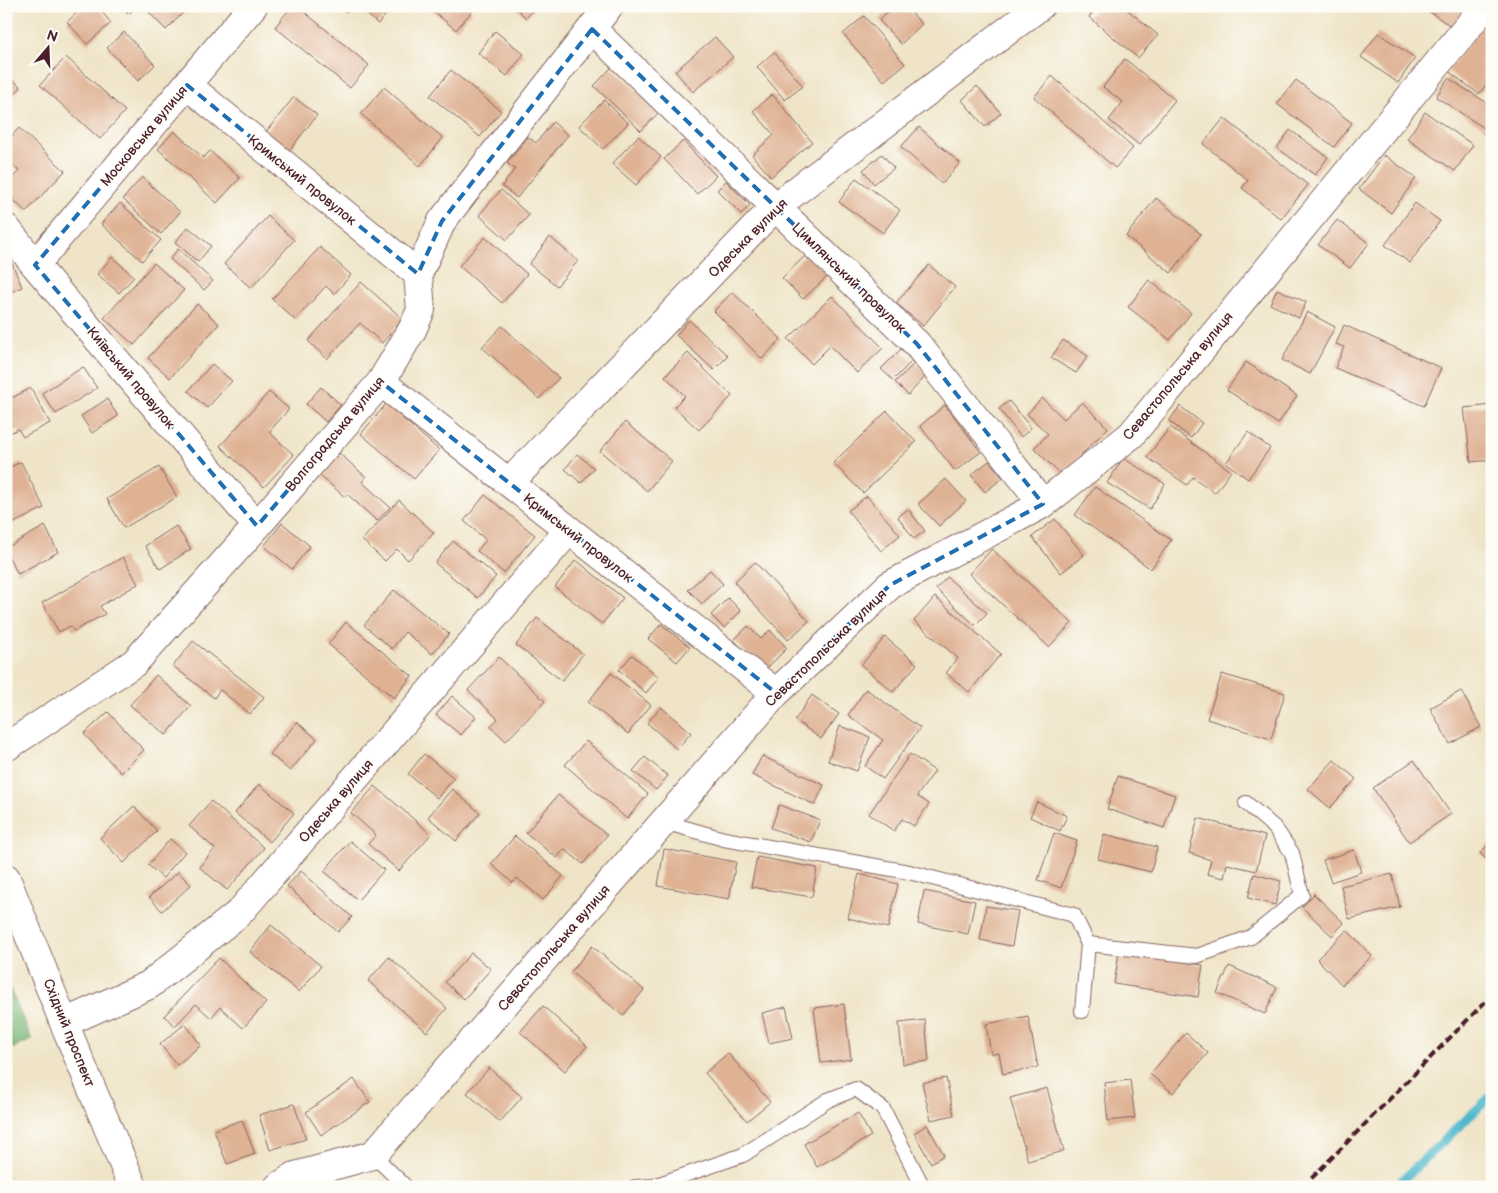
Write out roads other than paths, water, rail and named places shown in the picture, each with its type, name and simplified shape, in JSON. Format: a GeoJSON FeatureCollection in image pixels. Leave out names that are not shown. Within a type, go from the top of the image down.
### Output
{"type":"FeatureCollection","features":[{"type":"Feature","properties":{"kind":"street","name":"Московська вулиця"},"geometry":{"type":"LineString","coordinates":[[35,265],[252,6]]}},
{"type":"Feature","properties":{"kind":"street","name":"Волгоградська вулиця"},"geometry":{"type":"LineString","coordinates":[[6,747],[134,663],[257,526],[381,382],[412,330],[420,310],[418,274],[442,221],[609,6]]}},
{"type":"Feature","properties":{"kind":"street","name":"Одеська вулиця"},"geometry":{"type":"LineString","coordinates":[[509,483],[775,208],[1041,6]]}},
{"type":"Feature","properties":{"kind":"street","name":"Севастопольська вулиця"},"geometry":{"type":"LineString","coordinates":[[373,1155],[776,693],[890,585],[1043,504],[1131,435],[1485,6]]}},
{"type":"Feature","properties":{"kind":"street","name":"Цимлянський провулок"},"geometry":{"type":"LineString","coordinates":[[592,29],[775,208],[918,344],[1043,504]]}},
{"type":"Feature","properties":{"kind":"street","name":"Кримський провулок"},"geometry":{"type":"LineString","coordinates":[[187,85],[418,274]]}},
{"type":"Feature","properties":{"kind":"street","name":"Київський провулок"},"geometry":{"type":"LineString","coordinates":[[6,228],[35,265],[257,526]]}},
{"type":"Feature","properties":{"kind":"street","name":"Кримський провулок"},"geometry":{"type":"LineString","coordinates":[[381,382],[776,693]]}},
{"type":"Feature","properties":{"kind":"street","name":"Одеська вулиця"},"geometry":{"type":"LineString","coordinates":[[64,1023],[149,985],[239,913],[569,530]]}},
{"type":"Feature","properties":{"kind":"street","name":"Східний проспект"},"geometry":{"type":"LineString","coordinates":[[6,878],[133,1187]]}},
{"type":"Feature","properties":{"kind":"street"},"geometry":{"type":"LineString","coordinates":[[278,1187],[295,1176],[373,1155]]}},
{"type":"Feature","properties":{"kind":"lane"},"geometry":{"type":"LineString","coordinates":[[1088,944],[1197,956],[1251,937],[1302,894],[1292,853],[1274,828],[1246,803]]}},
{"type":"Feature","properties":{"kind":"lane"},"geometry":{"type":"LineString","coordinates":[[664,822],[724,839],[909,872],[1074,915],[1088,944],[1082,1011]]}},
{"type":"Feature","properties":{"kind":"lane"},"geometry":{"type":"LineString","coordinates":[[635,1187],[653,1186],[743,1155],[828,1100],[856,1089],[883,1109],[923,1187]]}},
{"type":"Feature","properties":{"kind":"lane"},"geometry":{"type":"LineString","coordinates":[[373,1155],[406,1187]]}},
{"type":"Feature","properties":{"kind":"waterway"},"geometry":{"type":"LineString","coordinates":[[1395,1187],[1492,1095]]}},
{"type":"Feature","properties":{"kind":"railway"},"geometry":{"type":"LineString","coordinates":[[1303,1187],[1492,995]]}}]}
